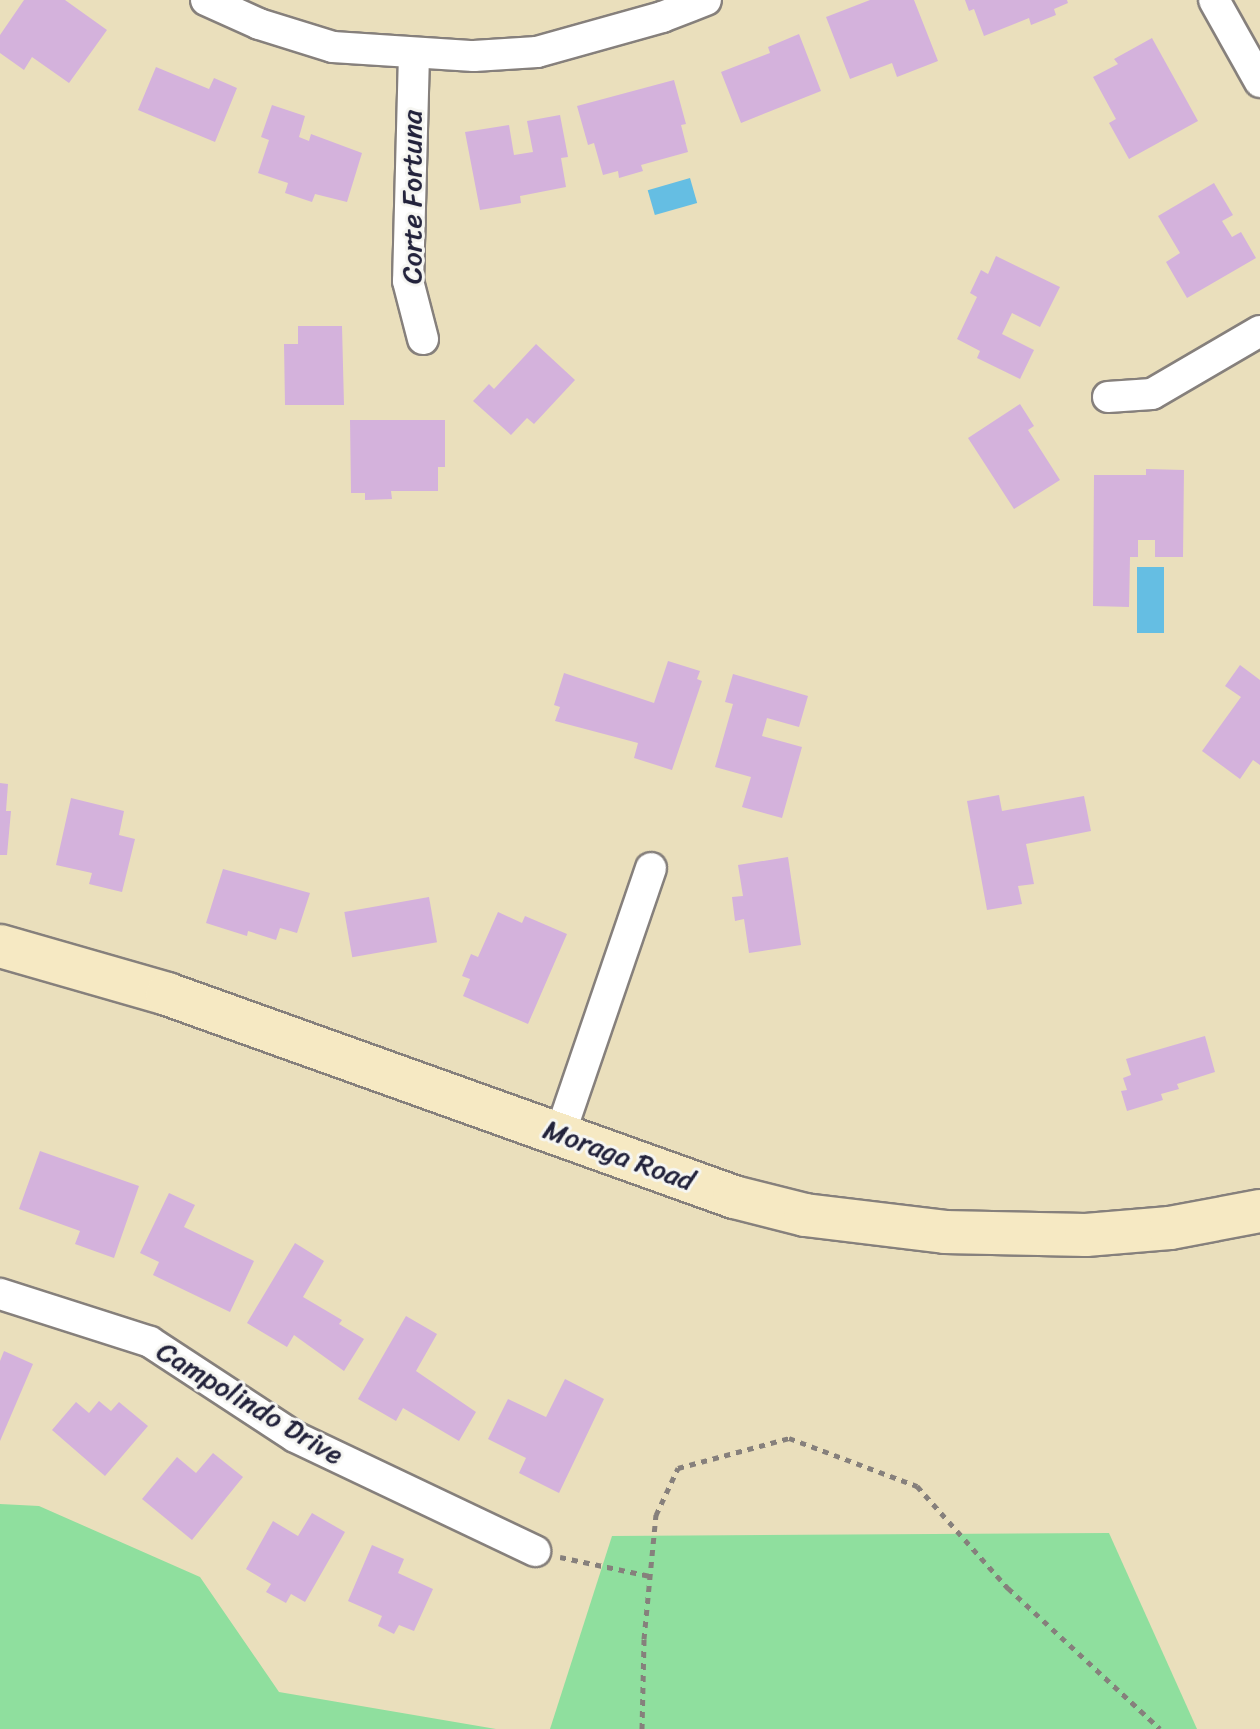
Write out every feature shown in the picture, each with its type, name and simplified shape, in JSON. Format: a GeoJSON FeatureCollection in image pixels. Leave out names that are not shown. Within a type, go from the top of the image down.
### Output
{"type":"FeatureCollection","features":[{"type":"Feature","properties":{"kind":"main road","name":"Moraga Road"},"geometry":{"type":"LineString","coordinates":[[0,946],[167,994],[734,1197],[805,1215],[872,1226],[1001,1235],[1086,1235],[1170,1228],[1260,1211]]}},
{"type":"Feature","properties":{"kind":"street"},"geometry":{"type":"LineString","coordinates":[[206,0],[259,24],[333,47],[474,56],[537,52],[662,17],[706,0]]}},
{"type":"Feature","properties":{"kind":"street"},"geometry":{"type":"LineString","coordinates":[[1214,0],[1260,82]]}},
{"type":"Feature","properties":{"kind":"street","name":"Corte Fortuna"},"geometry":{"type":"LineString","coordinates":[[414,54],[408,281],[423,339]]}},
{"type":"Feature","properties":{"kind":"street"},"geometry":{"type":"LineString","coordinates":[[1108,397],[1152,394],[1260,331]]}},
{"type":"Feature","properties":{"kind":"street"},"geometry":{"type":"LineString","coordinates":[[560,1134],[651,868]]}},
{"type":"Feature","properties":{"kind":"street","name":"Campolindo Drive"},"geometry":{"type":"LineString","coordinates":[[0,1294],[150,1342],[295,1437],[535,1551]]}},
{"type":"Feature","properties":{"kind":"path"},"geometry":{"type":"LineString","coordinates":[[642,1729],[644,1639],[656,1515],[678,1468],[789,1438],[917,1486],[1008,1588],[1160,1729]]}},
{"type":"Feature","properties":{"kind":"path"},"geometry":{"type":"LineString","coordinates":[[535,1551],[650,1576]]}},
{"type":"Feature","properties":{"kind":"green space"},"geometry":{"type":"Polygon","coordinates":[[[0,1504],[39,1506],[200,1577],[279,1692],[496,1729],[0,1729],[0,1504]]]}},
{"type":"Feature","properties":{"kind":"green space"},"geometry":{"type":"Polygon","coordinates":[[[1109,1533],[1197,1729],[550,1729],[612,1536],[1109,1533]]]}},
{"type":"Feature","properties":{"kind":"water"},"geometry":{"type":"Polygon","coordinates":[[[690,178],[697,203],[655,215],[648,190],[690,178]]]}},
{"type":"Feature","properties":{"kind":"water"},"geometry":{"type":"Polygon","coordinates":[[[1137,567],[1164,567],[1164,633],[1137,633],[1137,567]]]}},
{"type":"Feature","properties":{"kind":"building"},"geometry":{"type":"Polygon","coordinates":[[[24,0],[65,0],[107,30],[69,83],[32,57],[24,70],[0,53],[0,35],[24,0]]]}},
{"type":"Feature","properties":{"kind":"building"},"geometry":{"type":"Polygon","coordinates":[[[870,0],[914,0],[938,61],[897,77],[892,63],[850,79],[826,17],[870,0]]]}},
{"type":"Feature","properties":{"kind":"building"},"geometry":{"type":"Polygon","coordinates":[[[965,0],[1067,0],[1068,3],[1054,9],[1056,15],[1031,25],[1029,18],[984,36],[974,9],[969,11],[965,0]]]}},
{"type":"Feature","properties":{"kind":"building"},"geometry":{"type":"Polygon","coordinates":[[[799,34],[821,91],[741,123],[721,72],[770,53],[768,47],[799,34]]]}},
{"type":"Feature","properties":{"kind":"building"},"geometry":{"type":"Polygon","coordinates":[[[1152,38],[1198,121],[1129,159],[1109,123],[1116,119],[1093,77],[1118,64],[1114,59],[1152,38]]]}},
{"type":"Feature","properties":{"kind":"building"},"geometry":{"type":"Polygon","coordinates":[[[156,67],[209,89],[214,78],[237,88],[215,142],[138,110],[156,67]]]}},
{"type":"Feature","properties":{"kind":"building"},"geometry":{"type":"Polygon","coordinates":[[[674,80],[686,124],[681,125],[688,152],[641,165],[643,171],[619,178],[618,171],[603,175],[594,143],[588,145],[577,106],[674,80]]]}},
{"type":"Feature","properties":{"kind":"building"},"geometry":{"type":"Polygon","coordinates":[[[272,105],[305,116],[299,137],[309,141],[311,134],[362,153],[347,202],[315,194],[312,202],[285,193],[288,183],[258,173],[269,140],[261,137],[272,105]]]}},
{"type":"Feature","properties":{"kind":"building"},"geometry":{"type":"Polygon","coordinates":[[[560,115],[568,157],[561,158],[566,187],[520,196],[521,203],[480,210],[465,132],[509,125],[514,155],[533,152],[527,121],[560,115]]]}},
{"type":"Feature","properties":{"kind":"building"},"geometry":{"type":"Polygon","coordinates":[[[1214,183],[1233,215],[1222,221],[1232,237],[1241,232],[1256,258],[1187,298],[1166,262],[1180,253],[1158,216],[1214,183]]]}},
{"type":"Feature","properties":{"kind":"building"},"geometry":{"type":"Polygon","coordinates":[[[996,256],[1060,287],[1040,327],[1012,313],[1002,334],[1034,350],[1020,379],[977,358],[980,351],[957,339],[977,297],[970,293],[981,270],[988,274],[996,256]]]}},
{"type":"Feature","properties":{"kind":"building"},"geometry":{"type":"Polygon","coordinates":[[[298,326],[342,326],[344,405],[285,405],[284,344],[298,344],[298,326]]]}},
{"type":"Feature","properties":{"kind":"building"},"geometry":{"type":"Polygon","coordinates":[[[536,344],[575,380],[534,424],[527,418],[511,435],[473,401],[489,384],[494,389],[536,344]]]}},
{"type":"Feature","properties":{"kind":"building"},"geometry":{"type":"Polygon","coordinates":[[[1020,404],[1034,426],[1028,430],[1060,480],[1014,509],[968,438],[1020,404]]]}},
{"type":"Feature","properties":{"kind":"building"},"geometry":{"type":"Polygon","coordinates":[[[350,420],[445,420],[445,467],[438,467],[438,491],[391,491],[392,499],[365,500],[365,493],[351,493],[350,420]]]}},
{"type":"Feature","properties":{"kind":"building"},"geometry":{"type":"Polygon","coordinates":[[[1146,469],[1184,470],[1183,557],[1155,557],[1155,540],[1138,540],[1138,557],[1130,557],[1129,607],[1093,606],[1094,475],[1146,475],[1146,469]]]}},
{"type":"Feature","properties":{"kind":"building"},"geometry":{"type":"Polygon","coordinates":[[[668,661],[700,671],[697,679],[702,681],[672,770],[634,758],[638,743],[555,721],[560,707],[554,705],[564,673],[654,703],[668,661]]]}},
{"type":"Feature","properties":{"kind":"building"},"geometry":{"type":"Polygon","coordinates":[[[1240,665],[1260,680],[1260,765],[1253,760],[1240,779],[1202,751],[1241,697],[1225,686],[1240,665]]]}},
{"type":"Feature","properties":{"kind":"building"},"geometry":{"type":"Polygon","coordinates":[[[733,674],[808,696],[799,727],[767,718],[762,736],[802,747],[782,818],[742,807],[751,777],[715,767],[733,704],[725,702],[733,674]]]}},
{"type":"Feature","properties":{"kind":"building"},"geometry":{"type":"Polygon","coordinates":[[[0,783],[8,784],[6,811],[11,811],[7,855],[0,855],[0,783]]]}},
{"type":"Feature","properties":{"kind":"building"},"geometry":{"type":"Polygon","coordinates":[[[999,795],[1002,811],[1084,796],[1091,831],[1026,844],[1034,884],[1018,886],[1022,904],[987,910],[967,801],[999,795]]]}},
{"type":"Feature","properties":{"kind":"building"},"geometry":{"type":"Polygon","coordinates":[[[71,798],[124,811],[119,835],[135,839],[122,892],[89,884],[92,873],[56,865],[71,798]]]}},
{"type":"Feature","properties":{"kind":"building"},"geometry":{"type":"Polygon","coordinates":[[[788,857],[801,945],[749,953],[744,919],[735,921],[732,897],[743,896],[738,865],[788,857]]]}},
{"type":"Feature","properties":{"kind":"building"},"geometry":{"type":"Polygon","coordinates":[[[223,869],[310,893],[297,933],[280,928],[276,940],[248,931],[247,936],[206,923],[223,869]]]}},
{"type":"Feature","properties":{"kind":"building"},"geometry":{"type":"Polygon","coordinates":[[[429,897],[437,942],[352,957],[344,912],[429,897]]]}},
{"type":"Feature","properties":{"kind":"building"},"geometry":{"type":"Polygon","coordinates":[[[498,912],[522,923],[525,916],[567,934],[528,1024],[463,996],[470,979],[462,976],[471,954],[478,957],[498,912]]]}},
{"type":"Feature","properties":{"kind":"building"},"geometry":{"type":"Polygon","coordinates":[[[1205,1036],[1215,1072],[1177,1084],[1179,1089],[1161,1094],[1163,1100],[1127,1111],[1121,1091],[1127,1090],[1123,1078],[1131,1075],[1126,1059],[1205,1036]]]}},
{"type":"Feature","properties":{"kind":"building"},"geometry":{"type":"Polygon","coordinates":[[[40,1151],[139,1186],[114,1258],[75,1244],[80,1231],[19,1209],[40,1151]]]}},
{"type":"Feature","properties":{"kind":"building"},"geometry":{"type":"Polygon","coordinates":[[[169,1193],[195,1205],[184,1227],[254,1261],[230,1312],[153,1275],[159,1262],[140,1253],[169,1193]]]}},
{"type":"Feature","properties":{"kind":"building"},"geometry":{"type":"Polygon","coordinates":[[[295,1243],[324,1261],[303,1297],[342,1320],[339,1324],[364,1339],[344,1371],[294,1335],[287,1347],[247,1323],[295,1243]]]}},
{"type":"Feature","properties":{"kind":"building"},"geometry":{"type":"Polygon","coordinates":[[[406,1316],[437,1334],[416,1371],[476,1412],[459,1441],[403,1408],[396,1421],[358,1399],[406,1316]]]}},
{"type":"Feature","properties":{"kind":"building"},"geometry":{"type":"Polygon","coordinates":[[[4,1351],[33,1364],[0,1441],[0,1361],[4,1351]]]}},
{"type":"Feature","properties":{"kind":"building"},"geometry":{"type":"Polygon","coordinates":[[[565,1379],[604,1399],[559,1493],[519,1473],[526,1458],[488,1439],[508,1399],[546,1417],[565,1379]]]}},
{"type":"Feature","properties":{"kind":"building"},"geometry":{"type":"Polygon","coordinates":[[[99,1401],[111,1411],[119,1402],[148,1426],[105,1476],[52,1430],[76,1402],[89,1413],[99,1401]]]}},
{"type":"Feature","properties":{"kind":"building"},"geometry":{"type":"Polygon","coordinates":[[[213,1453],[243,1477],[192,1540],[142,1499],[177,1457],[196,1473],[213,1453]]]}},
{"type":"Feature","properties":{"kind":"building"},"geometry":{"type":"Polygon","coordinates":[[[312,1513],[345,1532],[305,1602],[291,1594],[286,1603],[266,1592],[271,1584],[246,1569],[273,1521],[298,1536],[312,1513]]]}},
{"type":"Feature","properties":{"kind":"building"},"geometry":{"type":"Polygon","coordinates":[[[372,1545],[404,1559],[398,1573],[433,1589],[414,1631],[399,1625],[394,1634],[378,1626],[382,1616],[348,1601],[372,1545]]]}}]}
